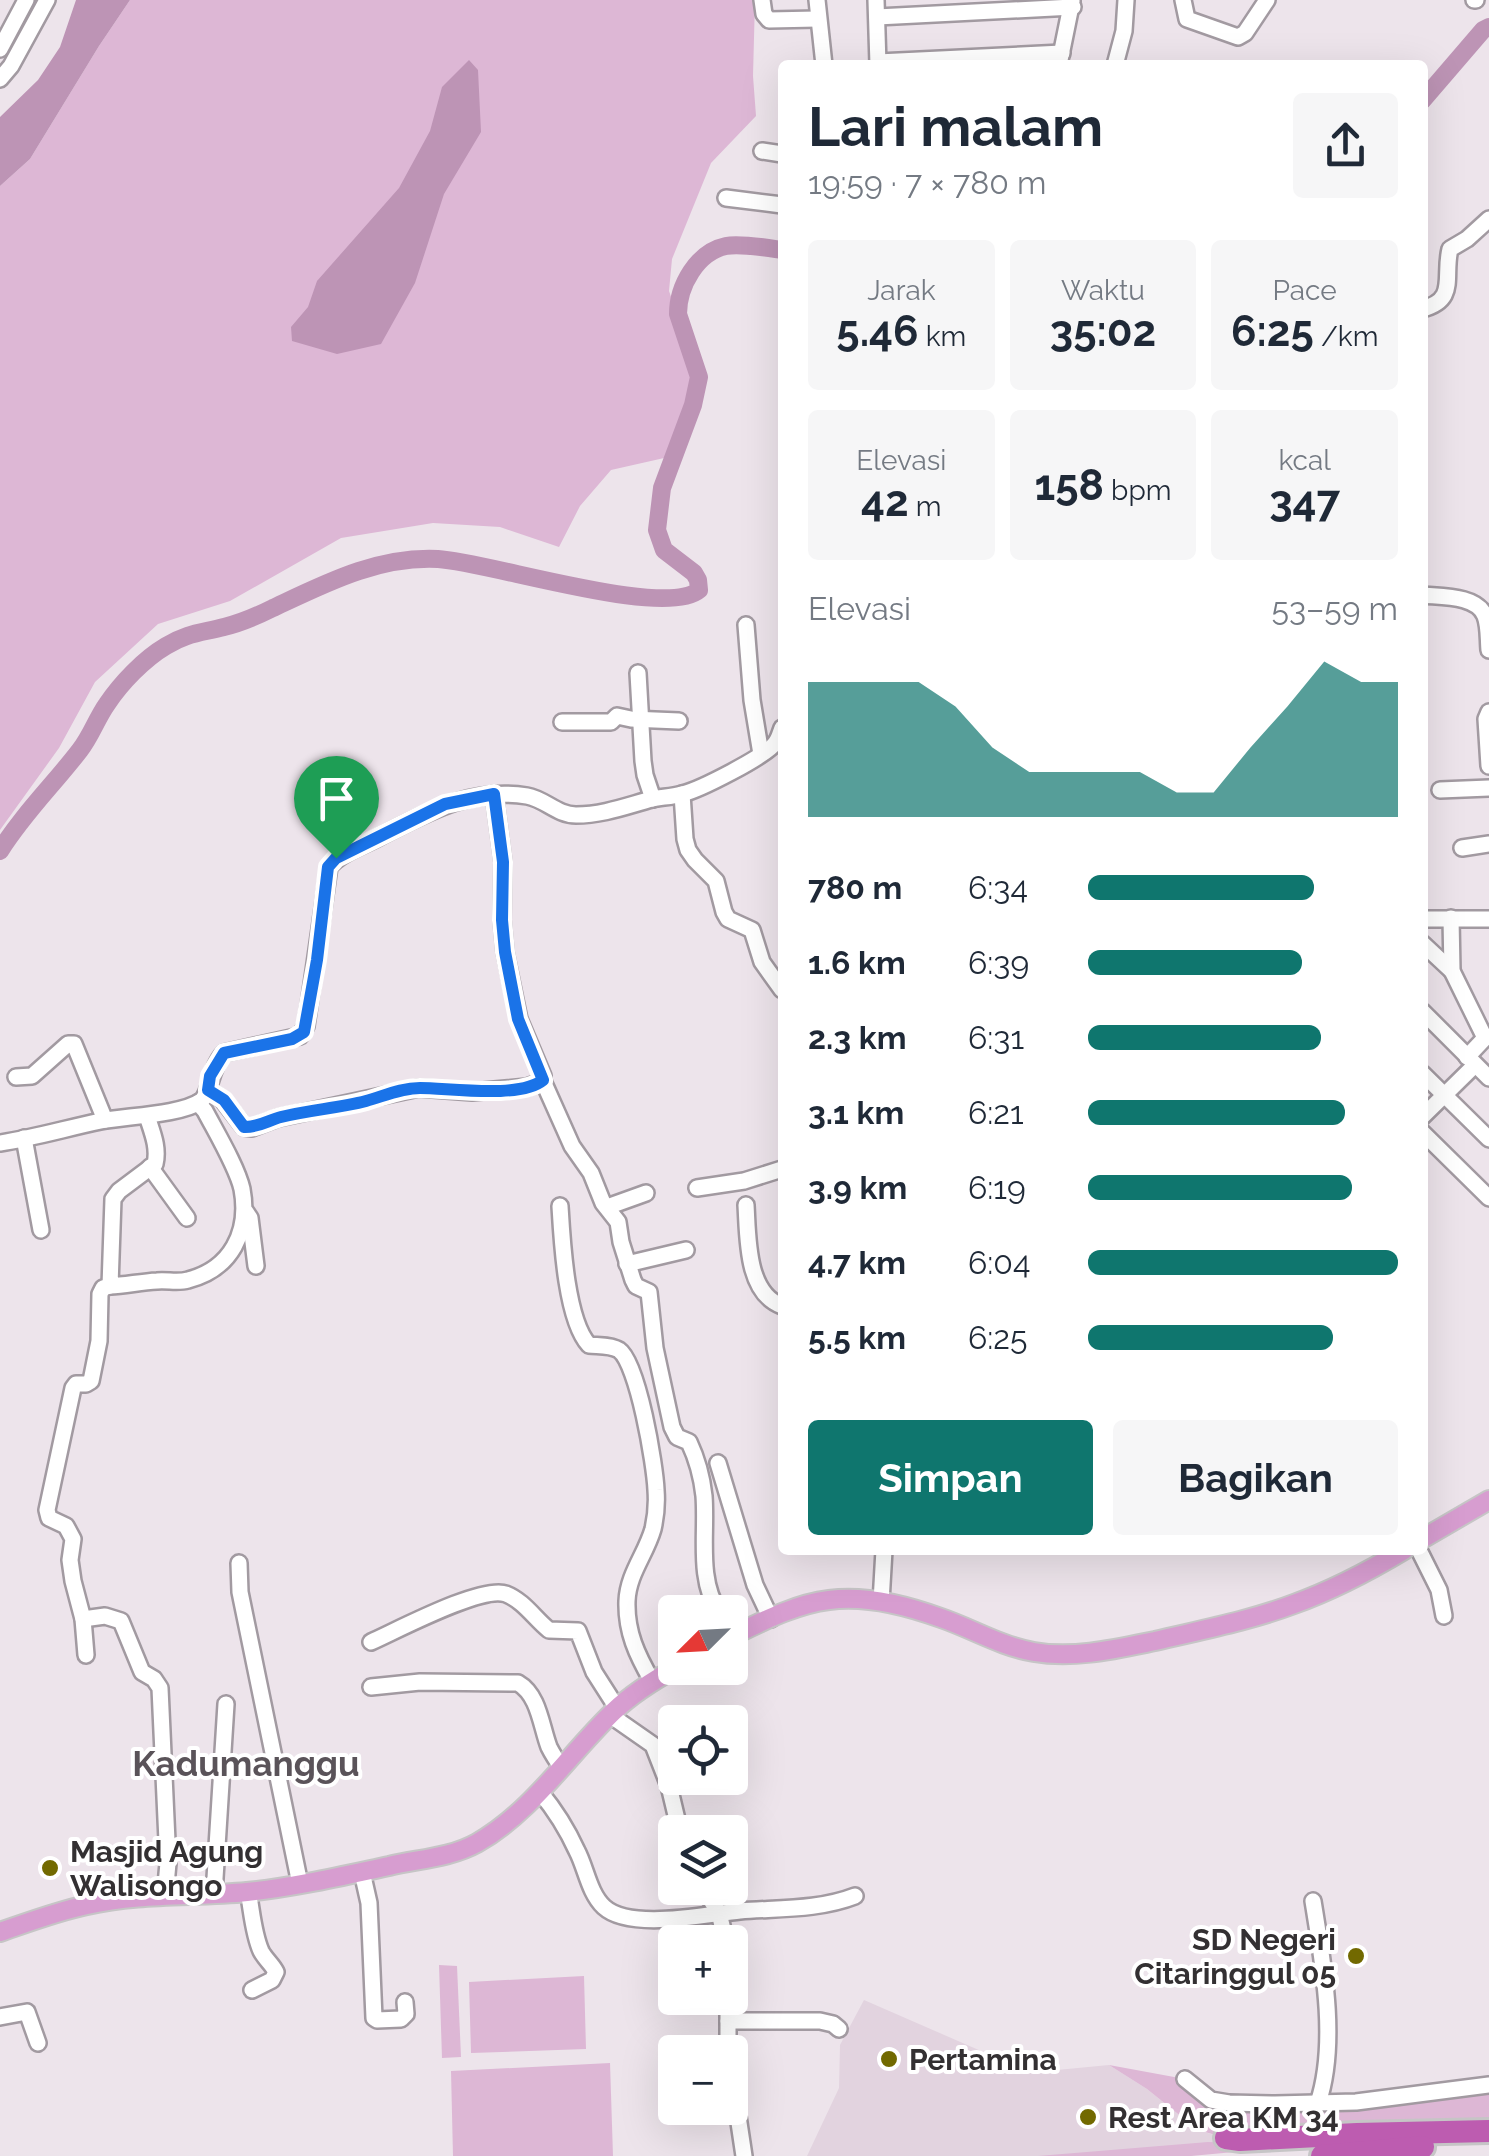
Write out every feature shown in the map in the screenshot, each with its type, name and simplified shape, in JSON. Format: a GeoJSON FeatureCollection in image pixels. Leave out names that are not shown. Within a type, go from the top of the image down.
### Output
{"type":"FeatureCollection","features":[{"type":"Feature","properties":{"kind":"highway"},"geometry":{"type":"LineString","coordinates":[[1226,2138],[1489,2131]]}},
{"type":"Feature","properties":{"kind":"highway"},"geometry":{"type":"LineString","coordinates":[[1322,2156],[1489,2140]]}},
{"type":"Feature","properties":{"kind":"main road"},"geometry":{"type":"LineString","coordinates":[[1428,1536],[1489,1500]]}},
{"type":"Feature","properties":{"kind":"main road"},"geometry":{"type":"LineString","coordinates":[[748,1627],[798,1608],[855,1598],[941,1618],[996,1643],[1036,1653],[1104,1652],[1296,1604],[1395,1555]]}},
{"type":"Feature","properties":{"kind":"main road"},"geometry":{"type":"LineString","coordinates":[[0,1932],[86,1905],[300,1884],[426,1860],[477,1843],[540,1792],[614,1711],[658,1678]]}},
{"type":"Feature","properties":{"kind":"street"},"geometry":{"type":"LineString","coordinates":[[0,49],[26,0]]}},
{"type":"Feature","properties":{"kind":"street"},"geometry":{"type":"LineString","coordinates":[[0,79],[47,0]]}},
{"type":"Feature","properties":{"kind":"street"},"geometry":{"type":"LineString","coordinates":[[762,0],[769,20],[817,19]]}},
{"type":"Feature","properties":{"kind":"street"},"geometry":{"type":"LineString","coordinates":[[816,0],[823,60]]}},
{"type":"Feature","properties":{"kind":"street"},"geometry":{"type":"LineString","coordinates":[[876,0],[878,60]]}},
{"type":"Feature","properties":{"kind":"street"},"geometry":{"type":"LineString","coordinates":[[1116,60],[1126,0]]}},
{"type":"Feature","properties":{"kind":"street"},"geometry":{"type":"LineString","coordinates":[[1183,0],[1187,19],[1238,37],[1245,33],[1267,0]]}},
{"type":"Feature","properties":{"kind":"street"},"geometry":{"type":"LineString","coordinates":[[877,17],[1072,4],[1061,59],[1016,60]]}},
{"type":"Feature","properties":{"kind":"street"},"geometry":{"type":"LineString","coordinates":[[762,150],[778,153]]}},
{"type":"Feature","properties":{"kind":"street"},"geometry":{"type":"LineString","coordinates":[[726,198],[778,204]]}},
{"type":"Feature","properties":{"kind":"street"},"geometry":{"type":"LineString","coordinates":[[1428,307],[1443,300],[1450,249],[1489,219]]}},
{"type":"Feature","properties":{"kind":"street"},"geometry":{"type":"LineString","coordinates":[[1428,595],[1461,599],[1478,606],[1487,615],[1489,650]]}},
{"type":"Feature","properties":{"kind":"street"},"geometry":{"type":"LineString","coordinates":[[746,625],[761,754]]}},
{"type":"Feature","properties":{"kind":"street"},"geometry":{"type":"LineString","coordinates":[[638,672],[642,761],[654,798]]}},
{"type":"Feature","properties":{"kind":"street"},"geometry":{"type":"LineString","coordinates":[[1489,712],[1489,766]]}},
{"type":"Feature","properties":{"kind":"street"},"geometry":{"type":"LineString","coordinates":[[562,722],[612,722],[616,716],[679,721]]}},
{"type":"Feature","properties":{"kind":"street"},"geometry":{"type":"LineString","coordinates":[[0,1143],[198,1104],[206,1097],[210,1076],[224,1053],[292,1039],[304,1032],[328,867],[336,858],[445,804],[494,794],[526,796],[575,815],[614,811],[682,794],[778,743]]}},
{"type":"Feature","properties":{"kind":"street"},"geometry":{"type":"LineString","coordinates":[[341,769],[350,804],[352,850]]}},
{"type":"Feature","properties":{"kind":"street"},"geometry":{"type":"LineString","coordinates":[[1440,790],[1489,788]]}},
{"type":"Feature","properties":{"kind":"street"},"geometry":{"type":"LineString","coordinates":[[494,794],[503,862],[505,952],[518,1019],[572,1146],[618,1222],[636,1286],[649,1292],[655,1348],[674,1434],[690,1442],[700,1471],[710,1595]]}},
{"type":"Feature","properties":{"kind":"street"},"geometry":{"type":"LineString","coordinates":[[682,794],[688,850],[716,881],[728,919],[752,930],[762,962],[778,984]]}},
{"type":"Feature","properties":{"kind":"street"},"geometry":{"type":"LineString","coordinates":[[1462,848],[1489,844]]}},
{"type":"Feature","properties":{"kind":"street"},"geometry":{"type":"LineString","coordinates":[[1451,918],[1452,971]]}},
{"type":"Feature","properties":{"kind":"street"},"geometry":{"type":"LineString","coordinates":[[1428,919],[1489,919]]}},
{"type":"Feature","properties":{"kind":"street"},"geometry":{"type":"LineString","coordinates":[[1428,949],[1452,971],[1485,1038],[1428,1112]]}},
{"type":"Feature","properties":{"kind":"street"},"geometry":{"type":"LineString","coordinates":[[1428,1017],[1489,1078]]}},
{"type":"Feature","properties":{"kind":"street"},"geometry":{"type":"LineString","coordinates":[[16,1077],[32,1076],[68,1044],[74,1044],[105,1120]]}},
{"type":"Feature","properties":{"kind":"street"},"geometry":{"type":"LineString","coordinates":[[1428,1079],[1489,1140]]}},
{"type":"Feature","properties":{"kind":"street"},"geometry":{"type":"LineString","coordinates":[[208,1090],[224,1100],[244,1127],[252,1128],[278,1118],[420,1088],[472,1092],[527,1087],[543,1081]]}},
{"type":"Feature","properties":{"kind":"street"},"geometry":{"type":"LineString","coordinates":[[86,1655],[83,1619],[73,1581],[72,1546],[66,1526],[49,1518],[47,1510],[73,1388],[89,1383],[92,1378],[103,1288],[160,1280],[185,1282],[202,1276],[226,1262],[240,1234],[242,1187],[205,1110],[198,1104]]}},
{"type":"Feature","properties":{"kind":"street"},"geometry":{"type":"LineString","coordinates":[[110,1286],[112,1199],[156,1162],[155,1141],[147,1116]]}},
{"type":"Feature","properties":{"kind":"street"},"geometry":{"type":"LineString","coordinates":[[24,1138],[42,1230]]}},
{"type":"Feature","properties":{"kind":"street"},"geometry":{"type":"LineString","coordinates":[[1428,1138],[1489,1198]]}},
{"type":"Feature","properties":{"kind":"street"},"geometry":{"type":"LineString","coordinates":[[150,1167],[187,1218]]}},
{"type":"Feature","properties":{"kind":"street"},"geometry":{"type":"LineString","coordinates":[[696,1188],[744,1181],[778,1169]]}},
{"type":"Feature","properties":{"kind":"street"},"geometry":{"type":"LineString","coordinates":[[607,1207],[646,1193]]}},
{"type":"Feature","properties":{"kind":"street"},"geometry":{"type":"LineString","coordinates":[[560,1206],[562,1256],[582,1336],[589,1344],[615,1347],[628,1361],[652,1458],[655,1515],[627,1602],[632,1644],[652,1681]]}},
{"type":"Feature","properties":{"kind":"street"},"geometry":{"type":"LineString","coordinates":[[746,1206],[757,1280],[768,1298],[778,1304]]}},
{"type":"Feature","properties":{"kind":"street"},"geometry":{"type":"LineString","coordinates":[[243,1210],[250,1218],[256,1266]]}},
{"type":"Feature","properties":{"kind":"street"},"geometry":{"type":"LineString","coordinates":[[627,1264],[686,1250]]}},
{"type":"Feature","properties":{"kind":"street"},"geometry":{"type":"LineString","coordinates":[[718,1463],[755,1584],[772,1618]]}},
{"type":"Feature","properties":{"kind":"street"},"geometry":{"type":"LineString","coordinates":[[881,1602],[884,1555]]}},
{"type":"Feature","properties":{"kind":"street"},"geometry":{"type":"LineString","coordinates":[[1422,1555],[1439,1590],[1444,1616]]}},
{"type":"Feature","properties":{"kind":"street"},"geometry":{"type":"LineString","coordinates":[[239,1562],[240,1587],[274,1767],[300,1884]]}},
{"type":"Feature","properties":{"kind":"street"},"geometry":{"type":"LineString","coordinates":[[371,1642],[486,1594],[506,1594],[550,1630],[578,1632],[614,1711],[653,1745],[676,1815]]}},
{"type":"Feature","properties":{"kind":"street"},"geometry":{"type":"LineString","coordinates":[[83,1619],[106,1616],[121,1621],[139,1668],[160,1688],[168,1863],[164,1896]]}},
{"type":"Feature","properties":{"kind":"street"},"geometry":{"type":"LineString","coordinates":[[371,1686],[518,1683],[535,1702],[551,1752],[562,1768]]}},
{"type":"Feature","properties":{"kind":"street"},"geometry":{"type":"LineString","coordinates":[[214,1894],[226,1704]]}},
{"type":"Feature","properties":{"kind":"street"},"geometry":{"type":"LineString","coordinates":[[540,1792],[556,1811],[596,1896],[604,1908],[619,1915],[665,1920],[697,1918],[825,1906],[855,1896]]}},
{"type":"Feature","properties":{"kind":"street"},"geometry":{"type":"LineString","coordinates":[[362,1872],[369,1903],[374,2018],[401,2020],[406,2014],[406,2002]]}},
{"type":"Feature","properties":{"kind":"street"},"geometry":{"type":"LineString","coordinates":[[248,1892],[257,1938],[264,1957],[276,1972],[272,1980],[252,1990]]}},
{"type":"Feature","properties":{"kind":"street"},"geometry":{"type":"LineString","coordinates":[[1314,1902],[1324,1967],[1326,2039],[1318,2103]]}},
{"type":"Feature","properties":{"kind":"street"},"geometry":{"type":"LineString","coordinates":[[714,1905],[722,1925]]}},
{"type":"Feature","properties":{"kind":"street"},"geometry":{"type":"LineString","coordinates":[[0,2016],[28,2012],[38,2042]]}},
{"type":"Feature","properties":{"kind":"street"},"geometry":{"type":"LineString","coordinates":[[728,2015],[728,2035]]}},
{"type":"Feature","properties":{"kind":"street"},"geometry":{"type":"LineString","coordinates":[[728,2021],[820,2021],[840,2029]]}},
{"type":"Feature","properties":{"kind":"street"},"geometry":{"type":"LineString","coordinates":[[1185,2079],[1211,2100],[1228,2104],[1356,2102],[1489,2085]]}},
{"type":"Feature","properties":{"kind":"street"},"geometry":{"type":"LineString","coordinates":[[739,2125],[744,2156]]}},
{"type":"Feature","properties":{"kind":"shaded area"},"geometry":{"type":"Polygon","coordinates":[[[76,0],[130,0],[30,159],[0,186],[0,117],[38,80],[60,47],[76,0]]]}},
{"type":"Feature","properties":{"kind":"shaded area"},"geometry":{"type":"Polygon","coordinates":[[[130,0],[755,0],[756,116],[711,163],[672,259],[669,291],[699,377],[693,405],[673,456],[611,470],[580,506],[559,547],[500,527],[433,523],[341,538],[230,601],[158,624],[95,682],[59,748],[0,830],[0,186],[30,159],[130,0]]]}},
{"type":"Feature","properties":{"kind":"shaded area"},"geometry":{"type":"Polygon","coordinates":[[[469,60],[478,70],[481,132],[444,194],[415,283],[381,344],[337,354],[292,341],[291,327],[308,307],[317,281],[399,188],[430,131],[442,87],[469,60]]]}},
{"type":"Feature","properties":{"kind":"shaded area"},"geometry":{"type":"Polygon","coordinates":[[[439,1965],[457,1966],[461,2057],[442,2058],[439,1965]]]}},
{"type":"Feature","properties":{"kind":"shaded area"},"geometry":{"type":"Polygon","coordinates":[[[584,1976],[586,2049],[471,2053],[469,1982],[584,1976]]]}},
{"type":"Feature","properties":{"kind":"shaded area","name":"Rest Area KM 34"},"geometry":{"type":"Polygon","coordinates":[[[864,2000],[1036,2072],[1109,2065],[1147,2089],[1198,2130],[1227,2139],[1191,2156],[807,2156],[839,2088],[840,2045],[864,2000]]]}},
{"type":"Feature","properties":{"kind":"shaded area"},"geometry":{"type":"Polygon","coordinates":[[[610,2063],[613,2156],[453,2156],[451,2071],[610,2063]]]}},
{"type":"Feature","properties":{"kind":"shaded area"},"geometry":{"type":"Polygon","coordinates":[[[1109,2065],[1185,2079],[1211,2100],[1318,2103],[1489,2084],[1489,2134],[1226,2138],[1198,2130],[1147,2089],[1109,2065]]]}},
{"type":"Feature","properties":{"kind":"shaded area"},"geometry":{"type":"Polygon","coordinates":[[[1208,2142],[1308,2145],[1191,2156],[1038,2156],[1208,2142]]]}},
{"type":"Feature","properties":{"kind":"waterway"},"geometry":{"type":"LineString","coordinates":[[1428,94],[1489,27]]}},
{"type":"Feature","properties":{"kind":"waterway"},"geometry":{"type":"LineString","coordinates":[[0,851],[80,750],[113,696],[149,658],[181,638],[243,621],[353,573],[394,562],[438,559],[615,594],[680,597],[699,590],[694,573],[664,550],[657,530],[662,488],[693,405],[699,377],[678,314],[681,292],[698,263],[716,249],[739,245],[778,250]]}},
{"type":"Feature","properties":{"kind":"place","name":"Masjid Agung Walisongo"},"geometry":{"type":"Point","coordinates":[50,1868]}},
{"type":"Feature","properties":{"kind":"place","name":"SD Negeri Citaringgul 05"},"geometry":{"type":"Point","coordinates":[1356,1956]}},
{"type":"Feature","properties":{"kind":"place","name":"Pertamina"},"geometry":{"type":"Point","coordinates":[889,2059]}},
{"type":"Feature","properties":{"kind":"place","name":"Rest Area KM 34"},"geometry":{"type":"Point","coordinates":[1088,2117]}},
{"type":"Feature","properties":{"kind":"district","name":"Kadumanggu"},"geometry":{"type":"Point","coordinates":[246,1763]}},
{"type":"Feature","properties":{"kind":"route"},"geometry":{"type":"LineString","coordinates":[[494,794],[501,830],[505,952],[518,1019],[544,1078],[541,1082],[472,1092],[420,1088],[278,1118],[252,1128],[244,1127],[224,1100],[208,1090],[210,1076],[224,1053],[274,1044],[304,1032],[328,867],[336,858],[445,804],[494,794]]}}]}
